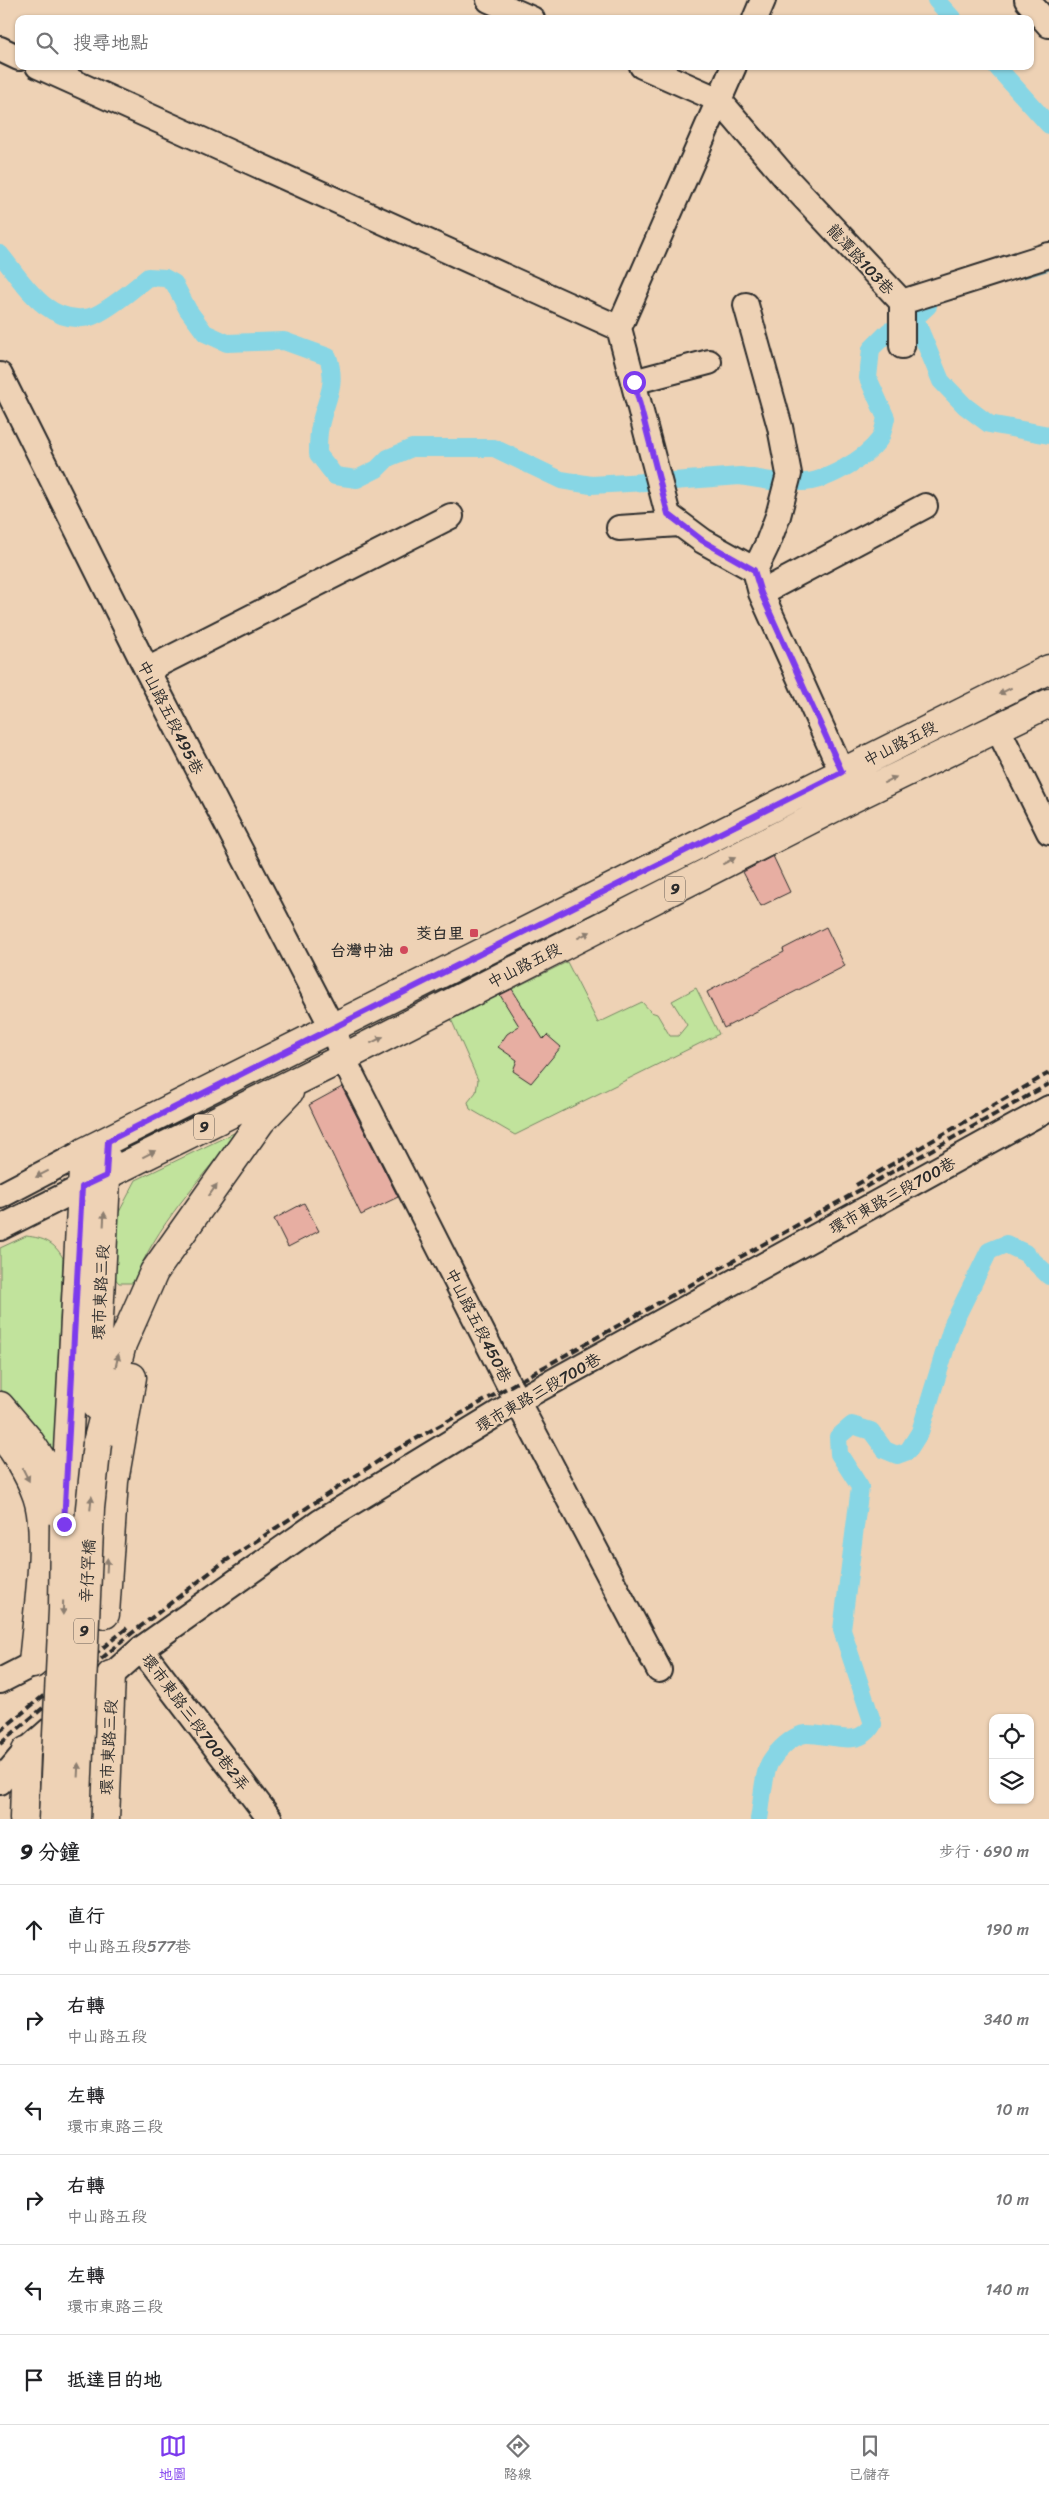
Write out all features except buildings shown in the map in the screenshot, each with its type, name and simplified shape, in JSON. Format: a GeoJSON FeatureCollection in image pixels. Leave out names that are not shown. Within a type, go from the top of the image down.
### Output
{"type":"FeatureCollection","features":[{"type":"Feature","properties":{"kind":"main road","name":"中山路五段"},"geometry":{"type":"LineString","coordinates":[[84,1152],[1049,669]]}},
{"type":"Feature","properties":{"kind":"main road","name":"中山路五段"},"geometry":{"type":"LineString","coordinates":[[94,1181],[343,1058],[853,798],[1049,703]]}},
{"type":"Feature","properties":{"kind":"main road"},"geometry":{"type":"LineString","coordinates":[[97,1443],[122,1344],[154,1272],[261,1121],[302,1078]]}},
{"type":"Feature","properties":{"kind":"main road","name":"環市東路三段"},"geometry":{"type":"LineString","coordinates":[[64,1524],[94,1181],[108,1141]]}},
{"type":"Feature","properties":{"kind":"main road","name":"環市東路三段"},"geometry":{"type":"LineString","coordinates":[[84,1152],[94,1181],[97,1443]]}},
{"type":"Feature","properties":{"kind":"main road"},"geometry":{"type":"LineString","coordinates":[[105,1614],[114,1481],[127,1396],[146,1319],[188,1226]]}},
{"type":"Feature","properties":{"kind":"main road"},"geometry":{"type":"LineString","coordinates":[[0,1406],[28,1439],[44,1463],[64,1524]]}},
{"type":"Feature","properties":{"kind":"main road"},"geometry":{"type":"LineString","coordinates":[[0,1434],[22,1466],[38,1496],[42,1522],[43,1549],[33,1664]]}},
{"type":"Feature","properties":{"kind":"main road","name":"辛仔罕橋"},"geometry":{"type":"LineString","coordinates":[[76,1819],[90,1508],[97,1443]]}},
{"type":"Feature","properties":{"kind":"main road","name":"辛仔罕橋"},"geometry":{"type":"LineString","coordinates":[[53,1819],[63,1610],[64,1524]]}},
{"type":"Feature","properties":{"kind":"main road","name":"環市東路三段"},"geometry":{"type":"LineString","coordinates":[[105,1819],[111,1675]]}},
{"type":"Feature","properties":{"kind":"main road"},"geometry":{"type":"LineString","coordinates":[[24,1819],[26,1751]]}},
{"type":"Feature","properties":{"kind":"street"},"geometry":{"type":"LineString","coordinates":[[489,0],[523,15]]}},
{"type":"Feature","properties":{"kind":"street"},"geometry":{"type":"LineString","coordinates":[[757,15],[763,0]]}},
{"type":"Feature","properties":{"kind":"street"},"geometry":{"type":"LineString","coordinates":[[1027,0],[1049,25]]}},
{"type":"Feature","properties":{"kind":"street"},"geometry":{"type":"LineString","coordinates":[[0,49],[15,56]]}},
{"type":"Feature","properties":{"kind":"street"},"geometry":{"type":"LineString","coordinates":[[47,70],[619,328]]}},
{"type":"Feature","properties":{"kind":"street","name":"龍潭路103巷"},"geometry":{"type":"LineString","coordinates":[[651,70],[719,100],[784,176],[902,302],[1049,255]]}},
{"type":"Feature","properties":{"kind":"street"},"geometry":{"type":"LineString","coordinates":[[732,70],[619,328],[668,514],[703,541],[754,570]]}},
{"type":"Feature","properties":{"kind":"street"},"geometry":{"type":"LineString","coordinates":[[902,302],[902,346]]}},
{"type":"Feature","properties":{"kind":"street"},"geometry":{"type":"LineString","coordinates":[[746,305],[780,427],[789,474],[776,523],[754,570],[761,593],[853,798]]}},
{"type":"Feature","properties":{"kind":"street"},"geometry":{"type":"LineString","coordinates":[[634,382],[709,362]]}},
{"type":"Feature","properties":{"kind":"street","name":"中山路五段495巷"},"geometry":{"type":"LineString","coordinates":[[0,375],[147,670],[332,1027],[343,1058]]}},
{"type":"Feature","properties":{"kind":"street"},"geometry":{"type":"LineString","coordinates":[[761,593],[925,506]]}},
{"type":"Feature","properties":{"kind":"street"},"geometry":{"type":"LineString","coordinates":[[147,670],[451,516]]}},
{"type":"Feature","properties":{"kind":"street"},"geometry":{"type":"LineString","coordinates":[[619,528],[679,524]]}},
{"type":"Feature","properties":{"kind":"street"},"geometry":{"type":"LineString","coordinates":[[998,729],[1049,832]]}},
{"type":"Feature","properties":{"kind":"street","name":"中山路五段450巷"},"geometry":{"type":"LineString","coordinates":[[343,1058],[517,1401],[659,1670]]}},
{"type":"Feature","properties":{"kind":"street","name":"環市東路三段700巷"},"geometry":{"type":"LineString","coordinates":[[0,1782],[26,1751],[141,1649],[320,1522],[517,1401],[1049,1108]]}},
{"type":"Feature","properties":{"kind":"street","name":"中山路五段"},"geometry":{"type":"LineString","coordinates":[[0,1196],[84,1152]]}},
{"type":"Feature","properties":{"kind":"street","name":"中山路五段"},"geometry":{"type":"LineString","coordinates":[[0,1228],[94,1181]]}},
{"type":"Feature","properties":{"kind":"street"},"geometry":{"type":"LineString","coordinates":[[0,1680],[33,1664],[105,1614]]}},
{"type":"Feature","properties":{"kind":"street","name":"環市東路三段700巷2弄"},"geometry":{"type":"LineString","coordinates":[[141,1649],[270,1819]]}},
{"type":"Feature","properties":{"kind":"green space"},"geometry":{"type":"Polygon","coordinates":[[[567,962],[598,1023],[642,1002],[651,1012],[657,1014],[670,1036],[678,1036],[687,1025],[672,1001],[696,988],[719,1034],[515,1135],[470,1109],[468,1102],[476,1092],[478,1080],[451,1019],[567,962]]]}},
{"type":"Feature","properties":{"kind":"green space"},"geometry":{"type":"Polygon","coordinates":[[[240,1130],[195,1184],[166,1223],[153,1242],[134,1283],[119,1283],[112,1275],[118,1214],[136,1180],[240,1130]]]}},
{"type":"Feature","properties":{"kind":"green space"},"geometry":{"type":"Polygon","coordinates":[[[26,1236],[48,1242],[56,1248],[63,1258],[53,1464],[14,1404],[0,1390],[0,1248],[26,1236]]]}},
{"type":"Feature","properties":{"kind":"waterway"},"geometry":{"type":"LineString","coordinates":[[936,0],[949,15]]}},
{"type":"Feature","properties":{"kind":"waterway"},"geometry":{"type":"LineString","coordinates":[[1000,70],[1049,125]]}},
{"type":"Feature","properties":{"kind":"waterway"},"geometry":{"type":"LineString","coordinates":[[0,254],[27,289],[49,308],[61,315],[75,318],[96,315],[148,277],[165,278],[174,283],[188,310],[205,333],[227,343],[284,341],[328,357],[332,376],[330,393],[319,429],[318,454],[335,476],[357,479],[377,469],[388,458],[412,448],[494,448],[561,480],[591,485],[646,482]]}},
{"type":"Feature","properties":{"kind":"waterway"},"geometry":{"type":"LineString","coordinates":[[1023,276],[1049,268]]}},
{"type":"Feature","properties":{"kind":"waterway"},"geometry":{"type":"LineString","coordinates":[[911,322],[928,306]]}},
{"type":"Feature","properties":{"kind":"waterway"},"geometry":{"type":"LineString","coordinates":[[909,322],[919,328],[941,381],[965,406],[989,424],[1049,435]]}},
{"type":"Feature","properties":{"kind":"waterway"},"geometry":{"type":"LineString","coordinates":[[801,482],[821,479],[854,462],[873,447],[880,438],[886,418],[868,378],[871,349],[889,331]]}},
{"type":"Feature","properties":{"kind":"waterway"},"geometry":{"type":"LineString","coordinates":[[660,482],[740,476],[777,482]]}},
{"type":"Feature","properties":{"kind":"waterway"},"geometry":{"type":"LineString","coordinates":[[759,1819],[764,1781],[768,1767],[785,1744],[795,1737],[806,1734],[852,1738],[867,1732],[873,1724],[842,1630],[860,1487],[839,1454],[838,1437],[852,1425],[871,1431],[885,1450],[897,1455],[908,1451],[920,1432],[953,1324],[989,1251],[1006,1244],[1025,1253],[1049,1276]]}},
{"type":"Feature","properties":{"kind":"railway"},"geometry":{"type":"LineString","coordinates":[[856,1185],[1049,1073]]}},
{"type":"Feature","properties":{"kind":"railway"},"geometry":{"type":"LineString","coordinates":[[0,1744],[132,1633],[221,1564],[389,1454],[1049,1084]]}},
{"type":"Feature","properties":{"kind":"railway"},"geometry":{"type":"LineString","coordinates":[[0,1731],[127,1628]]}},
{"type":"Feature","properties":{"kind":"place","name":"茭白里"},"geometry":{"type":"Point","coordinates":[474,933]}},
{"type":"Feature","properties":{"kind":"place","name":"台灣中油"},"geometry":{"type":"Point","coordinates":[404,950]}},
{"type":"Feature","properties":{"kind":"route"},"geometry":{"type":"LineString","coordinates":[[64,1524],[82,1187],[106,1176],[108,1141],[842,772],[761,593],[754,570],[686,530],[668,514],[634,382]]}}]}
